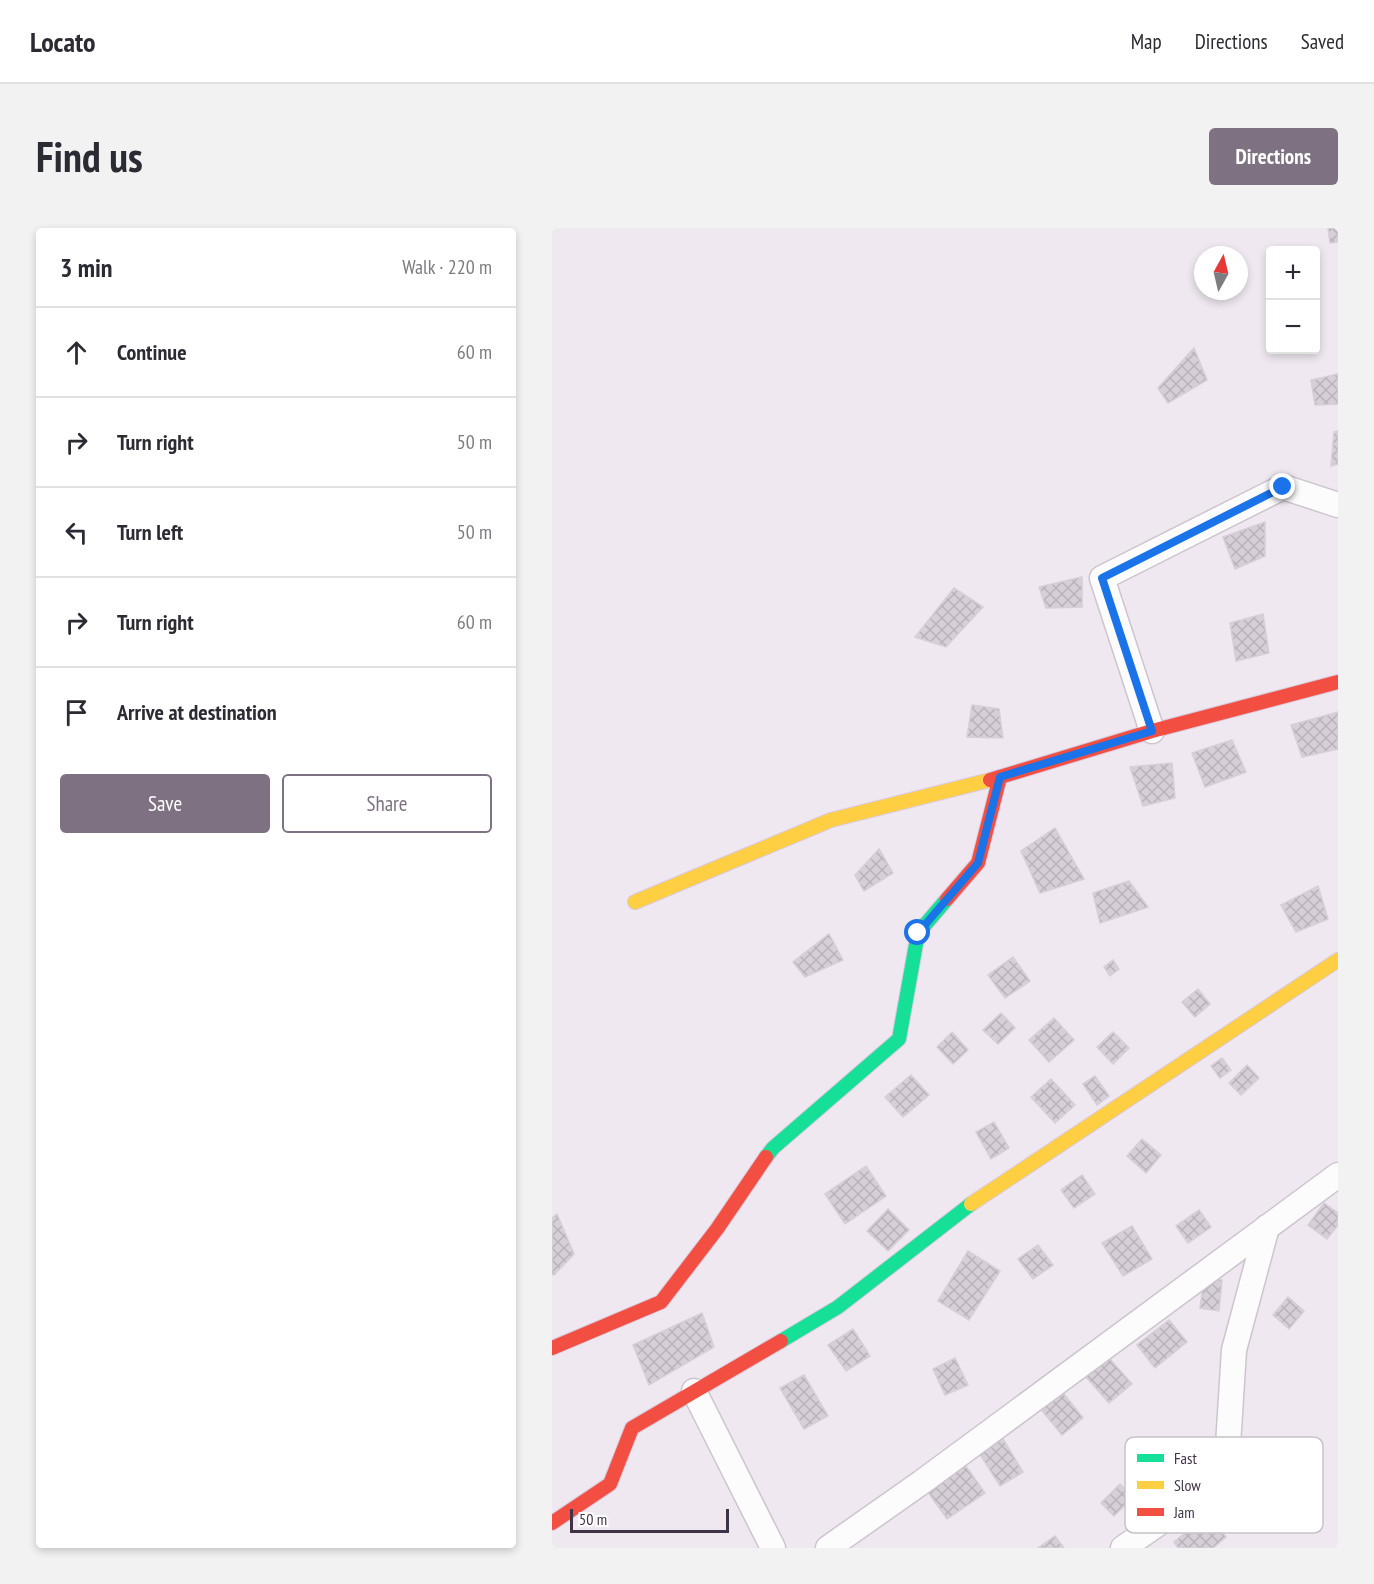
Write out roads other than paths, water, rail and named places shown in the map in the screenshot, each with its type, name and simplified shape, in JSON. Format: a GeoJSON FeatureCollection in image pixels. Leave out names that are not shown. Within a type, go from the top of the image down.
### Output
{"type":"FeatureCollection","features":[{"type":"Feature","properties":{"kind":"street"},"geometry":{"type":"LineString","coordinates":[[1152,731],[1102,578],[1283,487],[1338,505]]}},
{"type":"Feature","properties":{"kind":"street"},"geometry":{"type":"LineString","coordinates":[[635,902],[831,820],[1000,777],[1152,731],[1338,682]]}},
{"type":"Feature","properties":{"kind":"street"},"geometry":{"type":"LineString","coordinates":[[552,1348],[661,1302],[717,1229],[773,1148],[899,1039],[918,933],[978,863],[1000,777]]}},
{"type":"Feature","properties":{"kind":"street"},"geometry":{"type":"LineString","coordinates":[[552,1522],[610,1484],[632,1428],[838,1307],[981,1196],[1338,960]]}},
{"type":"Feature","properties":{"kind":"street"},"geometry":{"type":"LineString","coordinates":[[828,1548],[922,1482],[1338,1175]]}},
{"type":"Feature","properties":{"kind":"street"},"geometry":{"type":"LineString","coordinates":[[1229,1437],[1234,1350],[1267,1227]]}},
{"type":"Feature","properties":{"kind":"street"},"geometry":{"type":"LineString","coordinates":[[694,1391],[773,1548]]}},
{"type":"Feature","properties":{"kind":"street"},"geometry":{"type":"LineString","coordinates":[[1123,1548],[1145,1533]]}}]}
